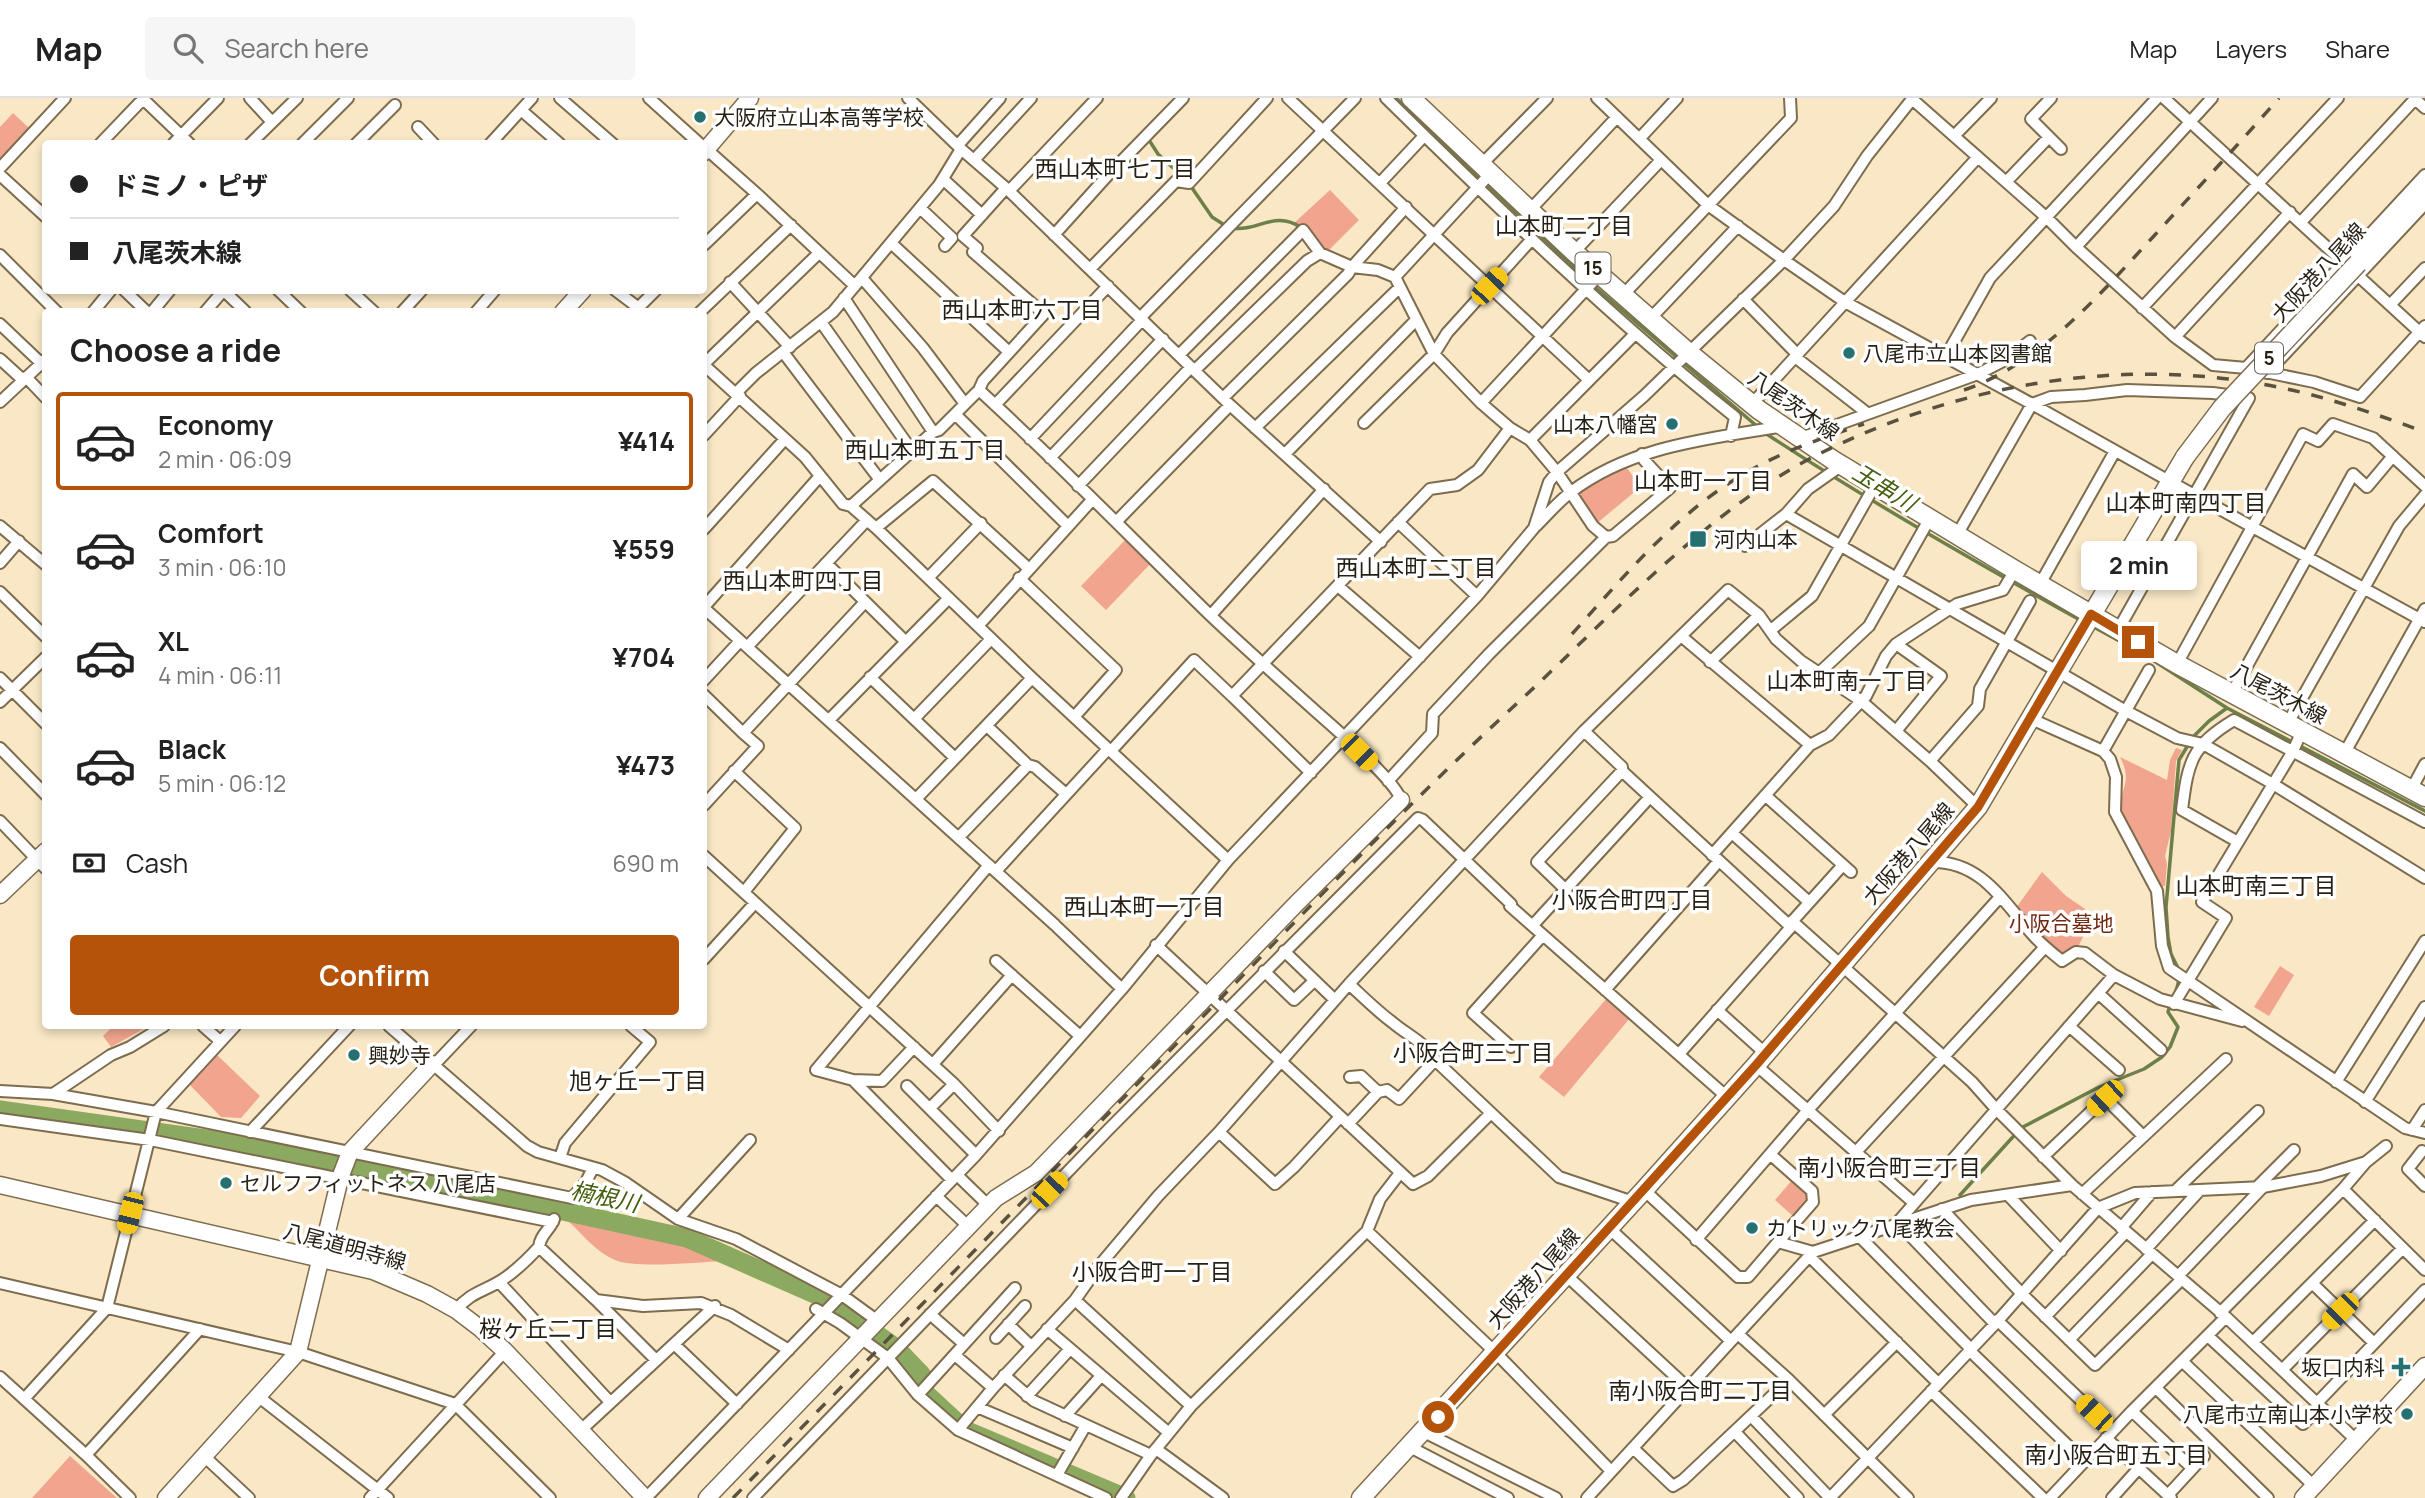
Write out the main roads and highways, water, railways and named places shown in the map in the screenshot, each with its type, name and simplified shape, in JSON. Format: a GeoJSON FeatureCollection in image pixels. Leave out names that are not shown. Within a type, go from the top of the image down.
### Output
{"type":"FeatureCollection","features":[{"type":"Feature","properties":{"kind":"main road","name":"八尾茨木線"},"geometry":{"type":"LineString","coordinates":[[1412,98],[1483,178],[1530,211],[1574,252],[1592,283],[1623,295],[1650,319],[1680,360],[1958,535],[2011,576],[2040,584],[2088,621],[2118,630],[2232,694],[2295,738],[2344,754],[2418,793]]}},
{"type":"Feature","properties":{"kind":"main road","name":"大阪港八尾線"},"geometry":{"type":"LineString","coordinates":[[1361,1498],[1639,1196],[1978,807],[2185,457],[2222,408],[2425,191]]}},
{"type":"Feature","properties":{"kind":"waterway","name":"玉串川"},"geometry":{"type":"LineString","coordinates":[[1396,98],[1587,280],[1759,428]]}},
{"type":"Feature","properties":{"kind":"waterway"},"geometry":{"type":"LineString","coordinates":[[1149,140],[1158,154],[1185,179]]}},
{"type":"Feature","properties":{"kind":"waterway"},"geometry":{"type":"LineString","coordinates":[[1190,185],[1212,217],[1226,226]]}},
{"type":"Feature","properties":{"kind":"waterway"},"geometry":{"type":"LineString","coordinates":[[1232,228],[1274,221],[1291,222],[1300,227]]}},
{"type":"Feature","properties":{"kind":"waterway","name":"玉串川"},"geometry":{"type":"LineString","coordinates":[[1765,433],[1921,530],[2080,620]]}},
{"type":"Feature","properties":{"kind":"waterway","name":"玉串川"},"geometry":{"type":"LineString","coordinates":[[2090,625],[2145,655],[2227,708],[2425,811]]}},
{"type":"Feature","properties":{"kind":"waterway"},"geometry":{"type":"LineString","coordinates":[[2179,970],[2171,954],[2166,907],[2179,760],[2193,737],[2227,708]]}},
{"type":"Feature","properties":{"kind":"waterway"},"geometry":{"type":"LineString","coordinates":[[1960,1195],[2021,1128],[2099,1087],[2144,1069],[2162,1057],[2170,1047],[2178,1027],[2168,1012],[2179,977]]}},
{"type":"Feature","properties":{"kind":"waterway","name":"楠根川"},"geometry":{"type":"LineString","coordinates":[[0,1110],[241,1144],[687,1238],[817,1295],[847,1313],[896,1348],[921,1374],[925,1393],[965,1430],[1126,1498]]}},
{"type":"Feature","properties":{"kind":"railway"},"geometry":{"type":"LineString","coordinates":[[1964,390],[2019,363],[2067,326],[2279,98]]}},
{"type":"Feature","properties":{"kind":"railway"},"geometry":{"type":"LineString","coordinates":[[733,1498],[1437,779],[1666,563],[1703,531],[1782,475],[1823,452],[1932,408],[2047,382],[2106,376],[2165,374],[2224,378],[2282,388],[2372,413],[2425,432]]}},
{"type":"Feature","properties":{"kind":"railway"},"geometry":{"type":"LineString","coordinates":[[1572,634],[1654,545],[1723,487],[1777,457],[1864,424]]}},
{"type":"Feature","properties":{"kind":"place","name":"大阪府立山本高等学校"},"geometry":{"type":"Point","coordinates":[700,117]}},
{"type":"Feature","properties":{"kind":"place","name":"八尾市立山本図書館"},"geometry":{"type":"Point","coordinates":[1849,353]}},
{"type":"Feature","properties":{"kind":"place","name":"山本八幡宮"},"geometry":{"type":"Point","coordinates":[1672,424]}},
{"type":"Feature","properties":{"kind":"place","name":"河内山本"},"geometry":{"type":"Point","coordinates":[1698,539]}},
{"type":"Feature","properties":{"kind":"place","name":"興妙寺"},"geometry":{"type":"Point","coordinates":[354,1055]}},
{"type":"Feature","properties":{"kind":"place","name":"セルフフィットネス 八尾店"},"geometry":{"type":"Point","coordinates":[226,1183]}},
{"type":"Feature","properties":{"kind":"place","name":"カトリック八尾教会"},"geometry":{"type":"Point","coordinates":[1752,1228]}},
{"type":"Feature","properties":{"kind":"place","name":"坂口内科"},"geometry":{"type":"Point","coordinates":[2401,1367]}},
{"type":"Feature","properties":{"kind":"place","name":"八尾市立南山本小学校"},"geometry":{"type":"Point","coordinates":[2407,1414]}},
{"type":"Feature","properties":{"kind":"district","name":"西山本町七丁目"},"geometry":{"type":"Point","coordinates":[1115,168]}},
{"type":"Feature","properties":{"kind":"district","name":"山本町二丁目"},"geometry":{"type":"Point","coordinates":[1564,225]}},
{"type":"Feature","properties":{"kind":"district","name":"西山本町六丁目"},"geometry":{"type":"Point","coordinates":[1022,309]}},
{"type":"Feature","properties":{"kind":"district","name":"西山本町五丁目"},"geometry":{"type":"Point","coordinates":[925,449]}},
{"type":"Feature","properties":{"kind":"district","name":"山本町一丁目"},"geometry":{"type":"Point","coordinates":[1703,480]}},
{"type":"Feature","properties":{"kind":"district","name":"山本町南四丁目"},"geometry":{"type":"Point","coordinates":[2186,502]}},
{"type":"Feature","properties":{"kind":"district","name":"西山本町二丁目"},"geometry":{"type":"Point","coordinates":[1416,567]}},
{"type":"Feature","properties":{"kind":"district","name":"西山本町四丁目"},"geometry":{"type":"Point","coordinates":[803,580]}},
{"type":"Feature","properties":{"kind":"district","name":"山本町南一丁目"},"geometry":{"type":"Point","coordinates":[1847,680]}},
{"type":"Feature","properties":{"kind":"district","name":"山本町南三丁目"},"geometry":{"type":"Point","coordinates":[2256,885]}},
{"type":"Feature","properties":{"kind":"district","name":"小阪合町四丁目"},"geometry":{"type":"Point","coordinates":[1632,899]}},
{"type":"Feature","properties":{"kind":"district","name":"西山本町一丁目"},"geometry":{"type":"Point","coordinates":[1144,906]}},
{"type":"Feature","properties":{"kind":"district","name":"小阪合町三丁目"},"geometry":{"type":"Point","coordinates":[1473,1052]}},
{"type":"Feature","properties":{"kind":"district","name":"旭ヶ丘一丁目"},"geometry":{"type":"Point","coordinates":[638,1080]}},
{"type":"Feature","properties":{"kind":"district","name":"南小阪合町三丁目"},"geometry":{"type":"Point","coordinates":[1889,1167]}},
{"type":"Feature","properties":{"kind":"district","name":"小阪合町一丁目"},"geometry":{"type":"Point","coordinates":[1152,1271]}},
{"type":"Feature","properties":{"kind":"district","name":"桜ヶ丘二丁目"},"geometry":{"type":"Point","coordinates":[548,1328]}},
{"type":"Feature","properties":{"kind":"district","name":"南小阪合町二丁目"},"geometry":{"type":"Point","coordinates":[1700,1390]}},
{"type":"Feature","properties":{"kind":"district","name":"南小阪合町五丁目"},"geometry":{"type":"Point","coordinates":[2116,1454]}},
{"type":"Feature","properties":{"kind":"park label","name":"小阪合墓地"},"geometry":{"type":"Point","coordinates":[2061,923]}}]}
